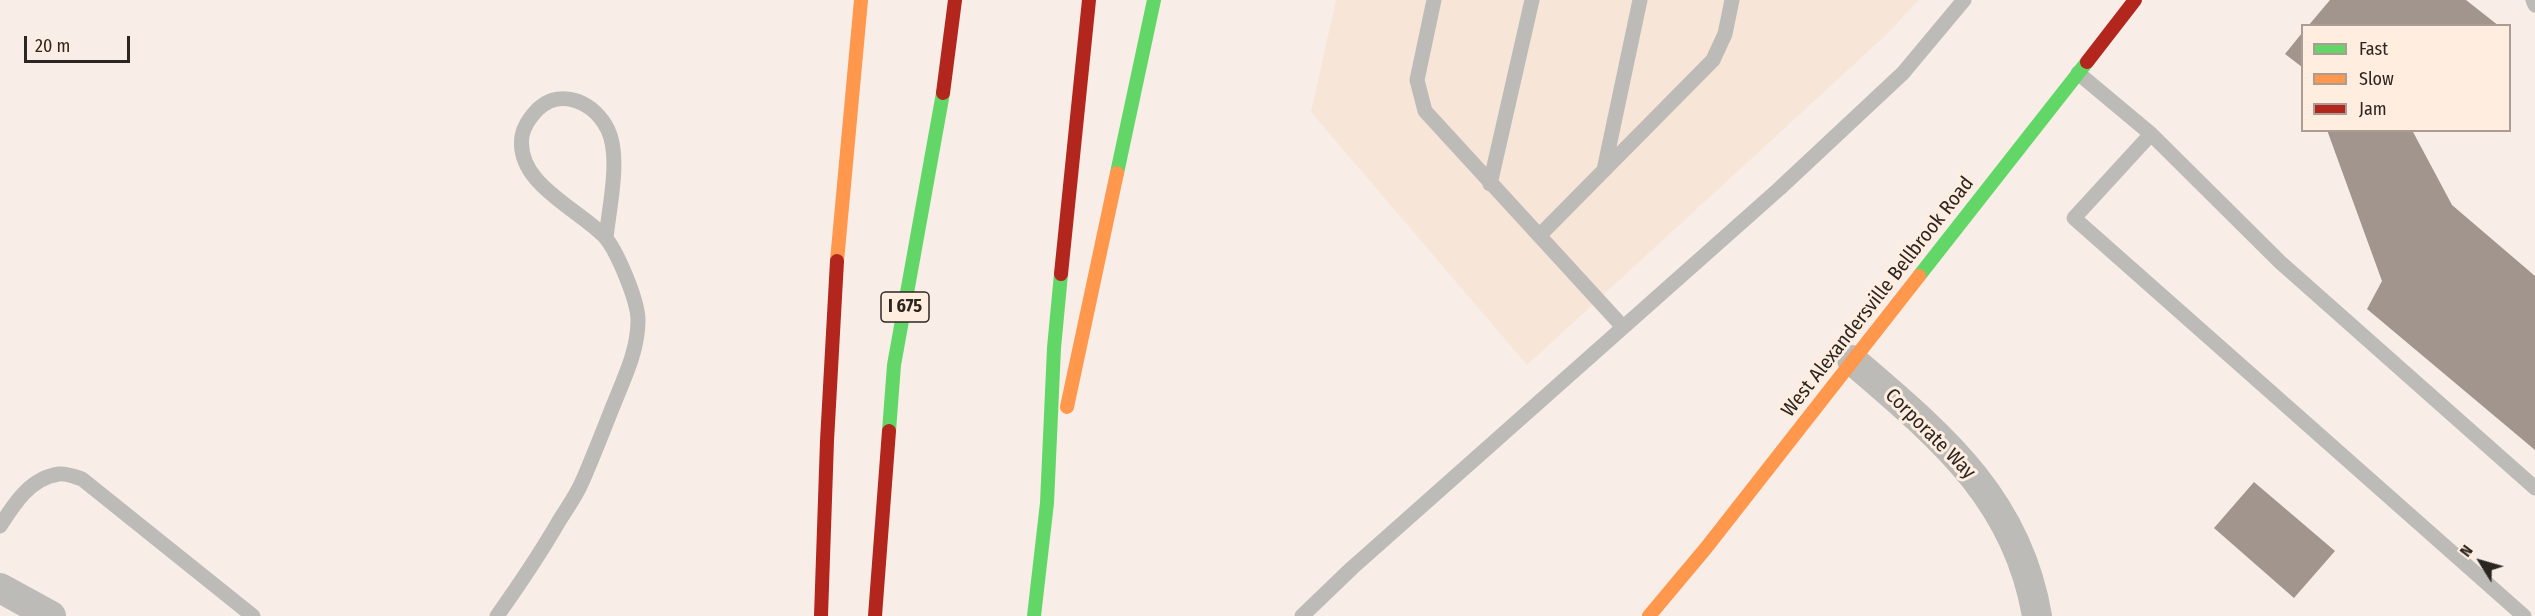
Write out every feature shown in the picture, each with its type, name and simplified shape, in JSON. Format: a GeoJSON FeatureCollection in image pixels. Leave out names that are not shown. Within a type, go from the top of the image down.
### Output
{"type":"FeatureCollection","features":[{"type":"Feature","properties":{"kind":"main road"},"geometry":{"type":"LineString","coordinates":[[821,616],[826,441],[838,244],[861,0]]}},
{"type":"Feature","properties":{"kind":"main road","name":"I 675"},"geometry":{"type":"LineString","coordinates":[[875,616],[894,365],[943,92],[955,0]]}},
{"type":"Feature","properties":{"kind":"main road"},"geometry":{"type":"LineString","coordinates":[[1034,616],[1047,502],[1054,348],[1089,0]]}},
{"type":"Feature","properties":{"kind":"main road"},"geometry":{"type":"LineString","coordinates":[[1047,502],[1154,0]]}},
{"type":"Feature","properties":{"kind":"main road","name":"West Alexandersville Bellbrook Road"},"geometry":{"type":"LineString","coordinates":[[1649,616],[1706,548],[2135,0]]}},
{"type":"Feature","properties":{"kind":"street","name":"Corporate Way"},"geometry":{"type":"LineString","coordinates":[[1852,360],[1923,421],[1960,459],[1989,497],[2019,547],[2032,589],[2037,616]]}},
{"type":"Feature","properties":{"kind":"street"},"geometry":{"type":"LineString","coordinates":[[0,588],[51,616]]}},
{"type":"Feature","properties":{"kind":"lane"},"geometry":{"type":"LineString","coordinates":[[1434,0],[1417,80],[1425,111],[1623,327]]}},
{"type":"Feature","properties":{"kind":"lane"},"geometry":{"type":"LineString","coordinates":[[1490,184],[1532,0]]}},
{"type":"Feature","properties":{"kind":"lane"},"geometry":{"type":"LineString","coordinates":[[1604,171],[1640,0]]}},
{"type":"Feature","properties":{"kind":"lane"},"geometry":{"type":"LineString","coordinates":[[1540,235],[1713,60],[1725,34],[1732,0]]}},
{"type":"Feature","properties":{"kind":"lane"},"geometry":{"type":"LineString","coordinates":[[1302,616],[1352,567],[1779,189],[1903,73],[1964,0]]}},
{"type":"Feature","properties":{"kind":"lane"},"geometry":{"type":"LineString","coordinates":[[2533,0],[2535,5]]}},
{"type":"Feature","properties":{"kind":"lane"},"geometry":{"type":"LineString","coordinates":[[2078,73],[2151,134],[2280,262],[2535,488]]}},
{"type":"Feature","properties":{"kind":"lane"},"geometry":{"type":"LineString","coordinates":[[497,616],[528,573],[581,484],[634,354],[638,318],[629,281],[606,238],[541,184],[528,167],[520,147],[523,129],[532,114],[545,102],[557,98],[577,99],[595,112],[608,130],[614,158],[606,238]]}},
{"type":"Feature","properties":{"kind":"lane"},"geometry":{"type":"LineString","coordinates":[[2151,134],[2074,218],[2524,616]]}},
{"type":"Feature","properties":{"kind":"lane"},"geometry":{"type":"LineString","coordinates":[[0,526],[17,499],[38,481],[61,474],[82,479],[253,616]]}},
{"type":"Feature","properties":{"kind":"shaded area"},"geometry":{"type":"Polygon","coordinates":[[[1336,0],[1919,0],[1887,34],[1527,365],[1311,112],[1336,0]]]}},
{"type":"Feature","properties":{"kind":"building"},"geometry":{"type":"Polygon","coordinates":[[[2330,0],[2466,0],[2496,24],[2310,24],[2330,0]]]}},
{"type":"Feature","properties":{"kind":"building"},"geometry":{"type":"Polygon","coordinates":[[[2301,34],[2301,66],[2285,54],[2301,34]]]}},
{"type":"Feature","properties":{"kind":"building"},"geometry":{"type":"Polygon","coordinates":[[[2328,132],[2413,132],[2452,205],[2535,276],[2535,450],[2367,309],[2382,281],[2328,132]]]}},
{"type":"Feature","properties":{"kind":"building"},"geometry":{"type":"Polygon","coordinates":[[[2254,482],[2335,551],[2294,598],[2214,528],[2254,482]]]}},
{"type":"Feature","properties":{"kind":"traffic: fast"},"geometry":{"type":"LineString","coordinates":[[1117,173],[1154,0]]}},
{"type":"Feature","properties":{"kind":"traffic: fast"},"geometry":{"type":"LineString","coordinates":[[1919,276],[2087,62]]}},
{"type":"Feature","properties":{"kind":"traffic: fast"},"geometry":{"type":"LineString","coordinates":[[889,431],[894,365],[943,93]]}},
{"type":"Feature","properties":{"kind":"traffic: fast"},"geometry":{"type":"LineString","coordinates":[[1034,616],[1047,503],[1054,348],[1061,274]]}},
{"type":"Feature","properties":{"kind":"traffic: slow"},"geometry":{"type":"LineString","coordinates":[[837,261],[861,0]]}},
{"type":"Feature","properties":{"kind":"traffic: slow"},"geometry":{"type":"LineString","coordinates":[[1067,407],[1117,173]]}},
{"type":"Feature","properties":{"kind":"traffic: slow"},"geometry":{"type":"LineString","coordinates":[[1649,616],[1706,548],[1919,276]]}},
{"type":"Feature","properties":{"kind":"traffic: jam"},"geometry":{"type":"LineString","coordinates":[[943,93],[955,0]]}},
{"type":"Feature","properties":{"kind":"traffic: jam"},"geometry":{"type":"LineString","coordinates":[[1061,274],[1089,0]]}},
{"type":"Feature","properties":{"kind":"traffic: jam"},"geometry":{"type":"LineString","coordinates":[[2087,62],[2135,0]]}},
{"type":"Feature","properties":{"kind":"traffic: jam"},"geometry":{"type":"LineString","coordinates":[[821,616],[827,441],[837,261]]}},
{"type":"Feature","properties":{"kind":"traffic: jam"},"geometry":{"type":"LineString","coordinates":[[875,616],[889,431]]}}]}
